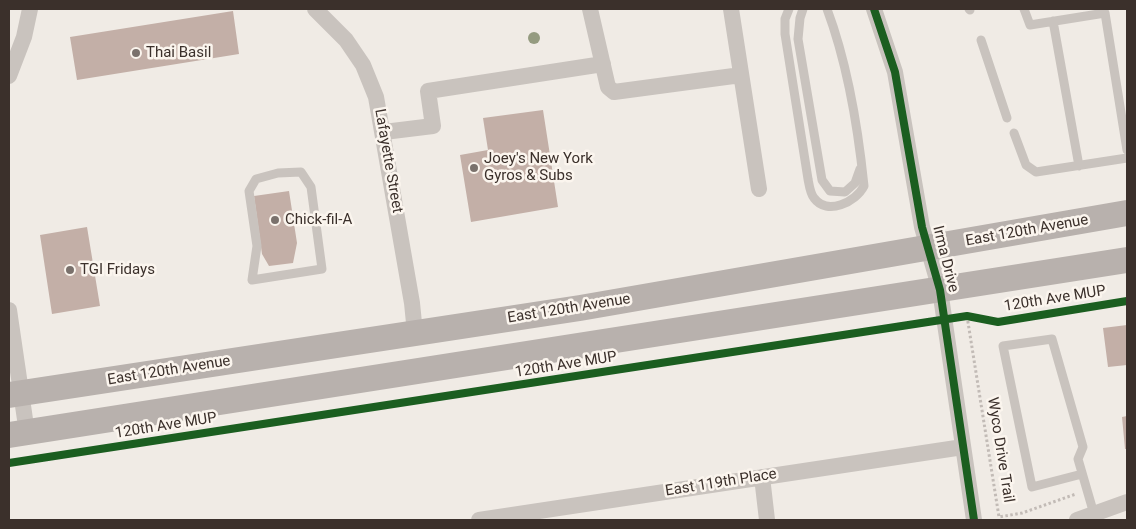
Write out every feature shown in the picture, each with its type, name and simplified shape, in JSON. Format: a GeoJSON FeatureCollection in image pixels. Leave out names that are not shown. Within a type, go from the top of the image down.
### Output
{"type":"FeatureCollection","features":[{"type":"Feature","properties":{"kind":"main road","name":"East 120th Avenue"},"geometry":{"type":"LineString","coordinates":[[15,394],[648,297],[1127,213]]}},
{"type":"Feature","properties":{"kind":"main road"},"geometry":{"type":"LineString","coordinates":[[18,434],[1127,260]]}},
{"type":"Feature","properties":{"kind":"street"},"geometry":{"type":"LineString","coordinates":[[9,76],[24,37],[30,9]]}},
{"type":"Feature","properties":{"kind":"street","name":"Lafayette Street"},"geometry":{"type":"LineString","coordinates":[[315,9],[346,40],[363,65],[376,97],[384,132],[413,309],[415,333]]}},
{"type":"Feature","properties":{"kind":"street"},"geometry":{"type":"LineString","coordinates":[[590,9],[608,87],[614,92],[741,75]]}},
{"type":"Feature","properties":{"kind":"street"},"geometry":{"type":"LineString","coordinates":[[731,9],[759,189]]}},
{"type":"Feature","properties":{"kind":"street","name":"Irma Drive"},"geometry":{"type":"LineString","coordinates":[[874,9],[895,72],[928,248],[940,290],[974,520]]}},
{"type":"Feature","properties":{"kind":"street"},"geometry":{"type":"LineString","coordinates":[[384,132],[433,126],[428,91],[603,64]]}},
{"type":"Feature","properties":{"kind":"street"},"geometry":{"type":"LineString","coordinates":[[9,310],[18,434]]}},
{"type":"Feature","properties":{"kind":"street","name":"East 119th Place"},"geometry":{"type":"LineString","coordinates":[[479,520],[562,514],[762,477],[963,447]]}},
{"type":"Feature","properties":{"kind":"street"},"geometry":{"type":"LineString","coordinates":[[762,477],[767,520]]}},
{"type":"Feature","properties":{"kind":"street"},"geometry":{"type":"LineString","coordinates":[[1077,520],[1127,502]]}},
{"type":"Feature","properties":{"kind":"lane"},"geometry":{"type":"LineString","coordinates":[[789,9],[785,20],[785,34],[808,179],[813,197],[822,204],[847,203],[860,195],[864,186],[862,166],[848,86],[827,9]]}},
{"type":"Feature","properties":{"kind":"lane"},"geometry":{"type":"LineString","coordinates":[[803,9],[798,39],[822,180],[830,192],[845,192],[855,183],[862,166]]}},
{"type":"Feature","properties":{"kind":"lane"},"geometry":{"type":"LineString","coordinates":[[1024,9],[1030,25],[1105,13],[1127,150]]}},
{"type":"Feature","properties":{"kind":"lane"},"geometry":{"type":"LineString","coordinates":[[1053,21],[1079,166]]}},
{"type":"Feature","properties":{"kind":"lane"},"geometry":{"type":"LineString","coordinates":[[980,40],[1007,118]]}},
{"type":"Feature","properties":{"kind":"lane"},"geometry":{"type":"LineString","coordinates":[[1014,133],[1026,165],[1036,172],[1127,158]]}},
{"type":"Feature","properties":{"kind":"lane"},"geometry":{"type":"LineString","coordinates":[[301,172],[311,188],[322,269],[252,280],[257,246],[249,191],[256,179],[278,173],[301,172]]}},
{"type":"Feature","properties":{"kind":"lane"},"geometry":{"type":"LineString","coordinates":[[1082,474],[1032,487],[1003,346],[1052,339],[1084,447],[1078,459],[1094,514]]}},
{"type":"Feature","properties":{"kind":"path"},"geometry":{"type":"LineString","coordinates":[[946,321],[970,317]]}},
{"type":"Feature","properties":{"kind":"building"},"geometry":{"type":"Polygon","coordinates":[[[233,11],[239,54],[77,80],[70,37],[233,11]]]}},
{"type":"Feature","properties":{"kind":"building"},"geometry":{"type":"Polygon","coordinates":[[[543,110],[558,207],[471,222],[460,155],[488,150],[483,118],[543,110]]]}},
{"type":"Feature","properties":{"kind":"building","name":"Chick-fil-A"},"geometry":{"type":"Polygon","coordinates":[[[289,191],[297,243],[293,263],[269,266],[262,254],[254,196],[289,191]]]}},
{"type":"Feature","properties":{"kind":"building","name":"TGI Fridays"},"geometry":{"type":"Polygon","coordinates":[[[87,227],[100,306],[52,314],[40,235],[87,227]]]}},
{"type":"Feature","properties":{"kind":"building"},"geometry":{"type":"Polygon","coordinates":[[[1127,325],[1127,365],[1108,367],[1103,328],[1127,325]]]}},
{"type":"Feature","properties":{"kind":"building"},"geometry":{"type":"Polygon","coordinates":[[[1127,416],[1127,449],[1125,449],[1122,417],[1127,416]]]}},
{"type":"Feature","properties":{"kind":"cycle path"},"geometry":{"type":"LineString","coordinates":[[874,9],[895,72],[922,227],[940,290],[974,520]]}},
{"type":"Feature","properties":{"kind":"cycle path","name":"120th Ave MUP"},"geometry":{"type":"LineString","coordinates":[[9,463],[967,316],[998,322],[1127,301]]}},
{"type":"Feature","properties":{"kind":"place","name":"Thai Basil"},"geometry":{"type":"Point","coordinates":[136,53]}},
{"type":"Feature","properties":{"kind":"place","name":"Joey's New York Gyros & Subs"},"geometry":{"type":"Point","coordinates":[474,168]}},
{"type":"Feature","properties":{"kind":"place","name":"Chick-fil-A"},"geometry":{"type":"Point","coordinates":[275,220]}},
{"type":"Feature","properties":{"kind":"place","name":"TGI Fridays"},"geometry":{"type":"Point","coordinates":[70,270]}}]}
